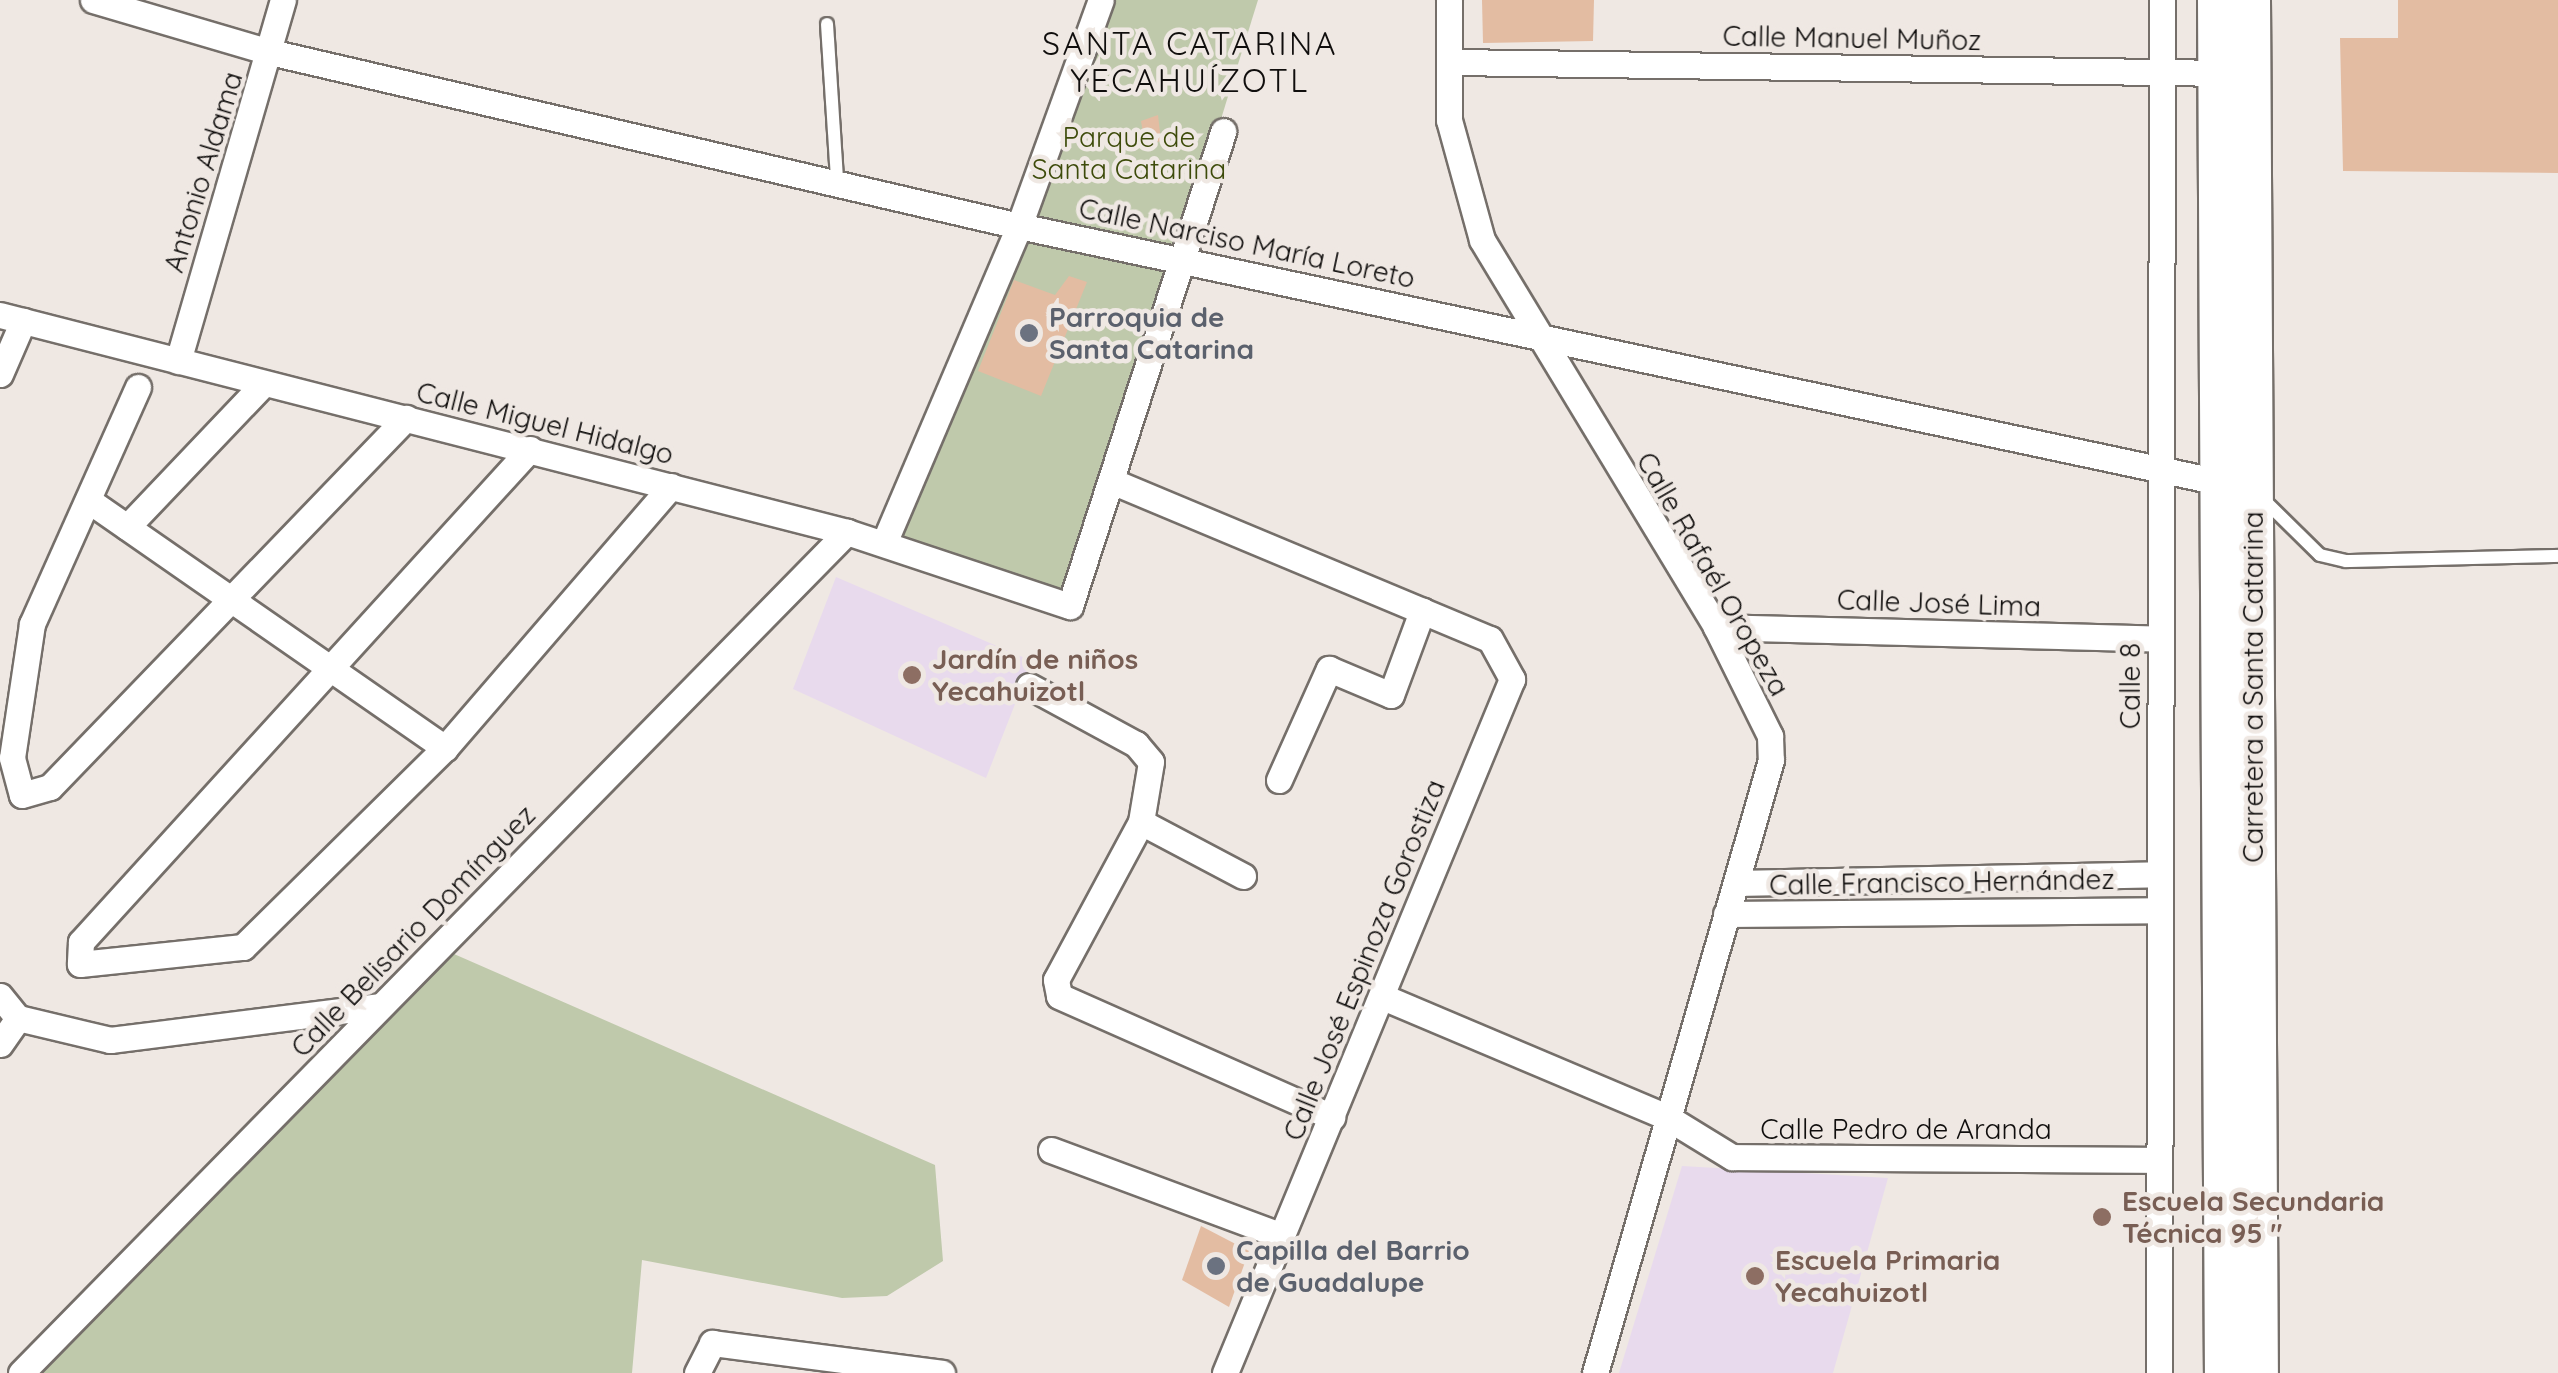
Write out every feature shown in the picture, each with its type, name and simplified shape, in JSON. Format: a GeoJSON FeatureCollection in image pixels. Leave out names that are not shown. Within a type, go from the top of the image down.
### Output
{"type":"FeatureCollection","features":[{"type":"Feature","properties":{"kind":"main road","name":"Carretera a Santa Catarina"},"geometry":{"type":"LineString","coordinates":[[2217,0],[2234,74],[2235,485],[2224,1373]]}},
{"type":"Feature","properties":{"kind":"main road","name":"Carretera a Santa Catarina"},"geometry":{"type":"LineString","coordinates":[[2234,74],[2251,0]]}},
{"type":"Feature","properties":{"kind":"main road","name":"Carretera a Santa Catarina"},"geometry":{"type":"LineString","coordinates":[[2235,485],[2258,1373]]}},
{"type":"Feature","properties":{"kind":"street","name":"Calle Narciso María Loreto"},"geometry":{"type":"LineString","coordinates":[[93,0],[270,52],[836,179],[1019,226],[1181,256],[2159,475],[2235,485]]}},
{"type":"Feature","properties":{"kind":"street","name":"Antonio Aldama"},"geometry":{"type":"LineString","coordinates":[[178,361],[283,0]]}},
{"type":"Feature","properties":{"kind":"street"},"geometry":{"type":"LineString","coordinates":[[884,543],[1019,226],[1102,0]]}},
{"type":"Feature","properties":{"kind":"street","name":"Calle Rafaél Oropeza"},"geometry":{"type":"LineString","coordinates":[[1450,0],[1458,174],[1534,336],[1716,627],[1770,736],[1736,883],[1665,1116],[1595,1373]]}},
{"type":"Feature","properties":{"kind":"street","name":"Calle 8"},"geometry":{"type":"LineString","coordinates":[[2159,1373],[2162,0]]}},
{"type":"Feature","properties":{"kind":"street","name":"Calle Manuel Muñoz"},"geometry":{"type":"LineString","coordinates":[[1451,62],[2234,74]]}},
{"type":"Feature","properties":{"kind":"street"},"geometry":{"type":"LineString","coordinates":[[1114,482],[1181,256],[1224,130]]}},
{"type":"Feature","properties":{"kind":"street"},"geometry":{"type":"LineString","coordinates":[[0,374],[11,318]]}},
{"type":"Feature","properties":{"kind":"street","name":"Calle Miguel Hidalgo"},"geometry":{"type":"LineString","coordinates":[[11,318],[848,532],[1070,606],[1114,482]]}},
{"type":"Feature","properties":{"kind":"street"},"geometry":{"type":"LineString","coordinates":[[126,527],[262,385]]}},
{"type":"Feature","properties":{"kind":"street"},"geometry":{"type":"LineString","coordinates":[[138,387],[21,665],[12,758],[22,795],[50,787],[406,418]]}},
{"type":"Feature","properties":{"kind":"street"},"geometry":{"type":"LineString","coordinates":[[530,449],[327,666],[80,942],[80,964],[243,947],[445,748],[670,486]]}},
{"type":"Feature","properties":{"kind":"street","name":"Calle José Espinoza Gorostiza"},"geometry":{"type":"LineString","coordinates":[[1114,482],[1490,639],[1512,680],[1224,1373]]}},
{"type":"Feature","properties":{"kind":"street"},"geometry":{"type":"LineString","coordinates":[[88,500],[445,748]]}},
{"type":"Feature","properties":{"kind":"street","name":"Calle Belisario Domínguez"},"geometry":{"type":"LineString","coordinates":[[21,1373],[848,532]]}},
{"type":"Feature","properties":{"kind":"street"},"geometry":{"type":"LineString","coordinates":[[1279,780],[1329,669],[1391,695],[1422,611]]}},
{"type":"Feature","properties":{"kind":"street","name":"Calle José Lima"},"geometry":{"type":"LineString","coordinates":[[1716,627],[2161,639]]}},
{"type":"Feature","properties":{"kind":"street"},"geometry":{"type":"LineString","coordinates":[[1029,686],[1144,753],[1154,782],[1141,822],[1056,980],[1059,996],[1332,1116]]}},
{"type":"Feature","properties":{"kind":"street"},"geometry":{"type":"LineString","coordinates":[[1141,822],[1243,876]]}},
{"type":"Feature","properties":{"kind":"street","name":"Calle Francisco Hernández"},"geometry":{"type":"LineString","coordinates":[[1736,883],[2159,874]]}},
{"type":"Feature","properties":{"kind":"street","name":"Calle Francisco Hernández"},"geometry":{"type":"LineString","coordinates":[[1726,914],[2160,910]]}},
{"type":"Feature","properties":{"kind":"street"},"geometry":{"type":"LineString","coordinates":[[0,996],[18,1018],[110,1040],[381,1006]]}},
{"type":"Feature","properties":{"kind":"street","name":"Calle Pedro de Aranda"},"geometry":{"type":"LineString","coordinates":[[1383,996],[1665,1116],[1732,1156],[1780,1161],[2158,1160]]}},
{"type":"Feature","properties":{"kind":"street"},"geometry":{"type":"LineString","coordinates":[[0,1044],[18,1018]]}},
{"type":"Feature","properties":{"kind":"street"},"geometry":{"type":"LineString","coordinates":[[1051,1150],[1282,1236]]}},
{"type":"Feature","properties":{"kind":"street"},"geometry":{"type":"LineString","coordinates":[[697,1373],[712,1343],[942,1373]]}},
{"type":"Feature","properties":{"kind":"lane"},"geometry":{"type":"LineString","coordinates":[[828,24],[836,179]]}},
{"type":"Feature","properties":{"kind":"lane"},"geometry":{"type":"LineString","coordinates":[[2235,485],[2320,554],[2346,561],[2558,556]]}},
{"type":"Feature","properties":{"kind":"shaded area","name":"Jardín de niños Yecahuizotl"},"geometry":{"type":"Polygon","coordinates":[[[836,577],[1032,661],[986,778],[793,689],[836,577]]]}},
{"type":"Feature","properties":{"kind":"shaded area","name":"Escuela Primaria Yecahuizotl"},"geometry":{"type":"Polygon","coordinates":[[[1682,1166],[1888,1178],[1833,1373],[1619,1373],[1682,1166]]]}},
{"type":"Feature","properties":{"kind":"green space","name":"Parque de Santa Catarina"},"geometry":{"type":"Polygon","coordinates":[[[1104,0],[1258,0],[1179,254],[1020,219],[1104,0]]]}},
{"type":"Feature","properties":{"kind":"green space"},"geometry":{"type":"Polygon","coordinates":[[[1016,221],[1175,256],[1069,605],[897,547],[1016,221]]]}},
{"type":"Feature","properties":{"kind":"green space"},"geometry":{"type":"Polygon","coordinates":[[[454,954],[935,1165],[943,1261],[887,1296],[842,1298],[642,1260],[632,1373],[40,1373],[454,954]]]}},
{"type":"Feature","properties":{"kind":"building"},"geometry":{"type":"Polygon","coordinates":[[[1482,0],[1594,0],[1593,41],[1483,43],[1482,0]]]}},
{"type":"Feature","properties":{"kind":"building"},"geometry":{"type":"Polygon","coordinates":[[[2398,0],[2558,0],[2558,173],[2343,171],[2340,38],[2398,38],[2398,0]]]}},
{"type":"Feature","properties":{"kind":"building"},"geometry":{"type":"Polygon","coordinates":[[[1158,115],[1161,141],[1145,145],[1141,121],[1158,115]]]}},
{"type":"Feature","properties":{"kind":"building","name":"Parroquia de Santa Catarina"},"geometry":{"type":"Polygon","coordinates":[[[1069,276],[1087,282],[1041,396],[978,371],[1014,280],[1055,295],[1069,276]]]}},
{"type":"Feature","properties":{"kind":"building","name":"Capilla del Barrio de Guadalupe"},"geometry":{"type":"Polygon","coordinates":[[[1201,1226],[1249,1251],[1229,1307],[1182,1280],[1201,1226]]]}},
{"type":"Feature","properties":{"kind":"place","name":"Parroquia de Santa Catarina"},"geometry":{"type":"Point","coordinates":[1029,333]}},
{"type":"Feature","properties":{"kind":"place","name":"Jardín de niños Yecahuizotl"},"geometry":{"type":"Point","coordinates":[912,675]}},
{"type":"Feature","properties":{"kind":"place","name":"Escuela Secundaria Técnica 95 \""},"geometry":{"type":"Point","coordinates":[2102,1217]}},
{"type":"Feature","properties":{"kind":"place","name":"Capilla del Barrio de Guadalupe"},"geometry":{"type":"Point","coordinates":[1216,1266]}},
{"type":"Feature","properties":{"kind":"place","name":"Escuela Primaria Yecahuizotl"},"geometry":{"type":"Point","coordinates":[1755,1276]}},
{"type":"Feature","properties":{"kind":"district","name":"SANTA CATARINA YECAHUÍZOTL"},"geometry":{"type":"Point","coordinates":[1190,62]}}]}
